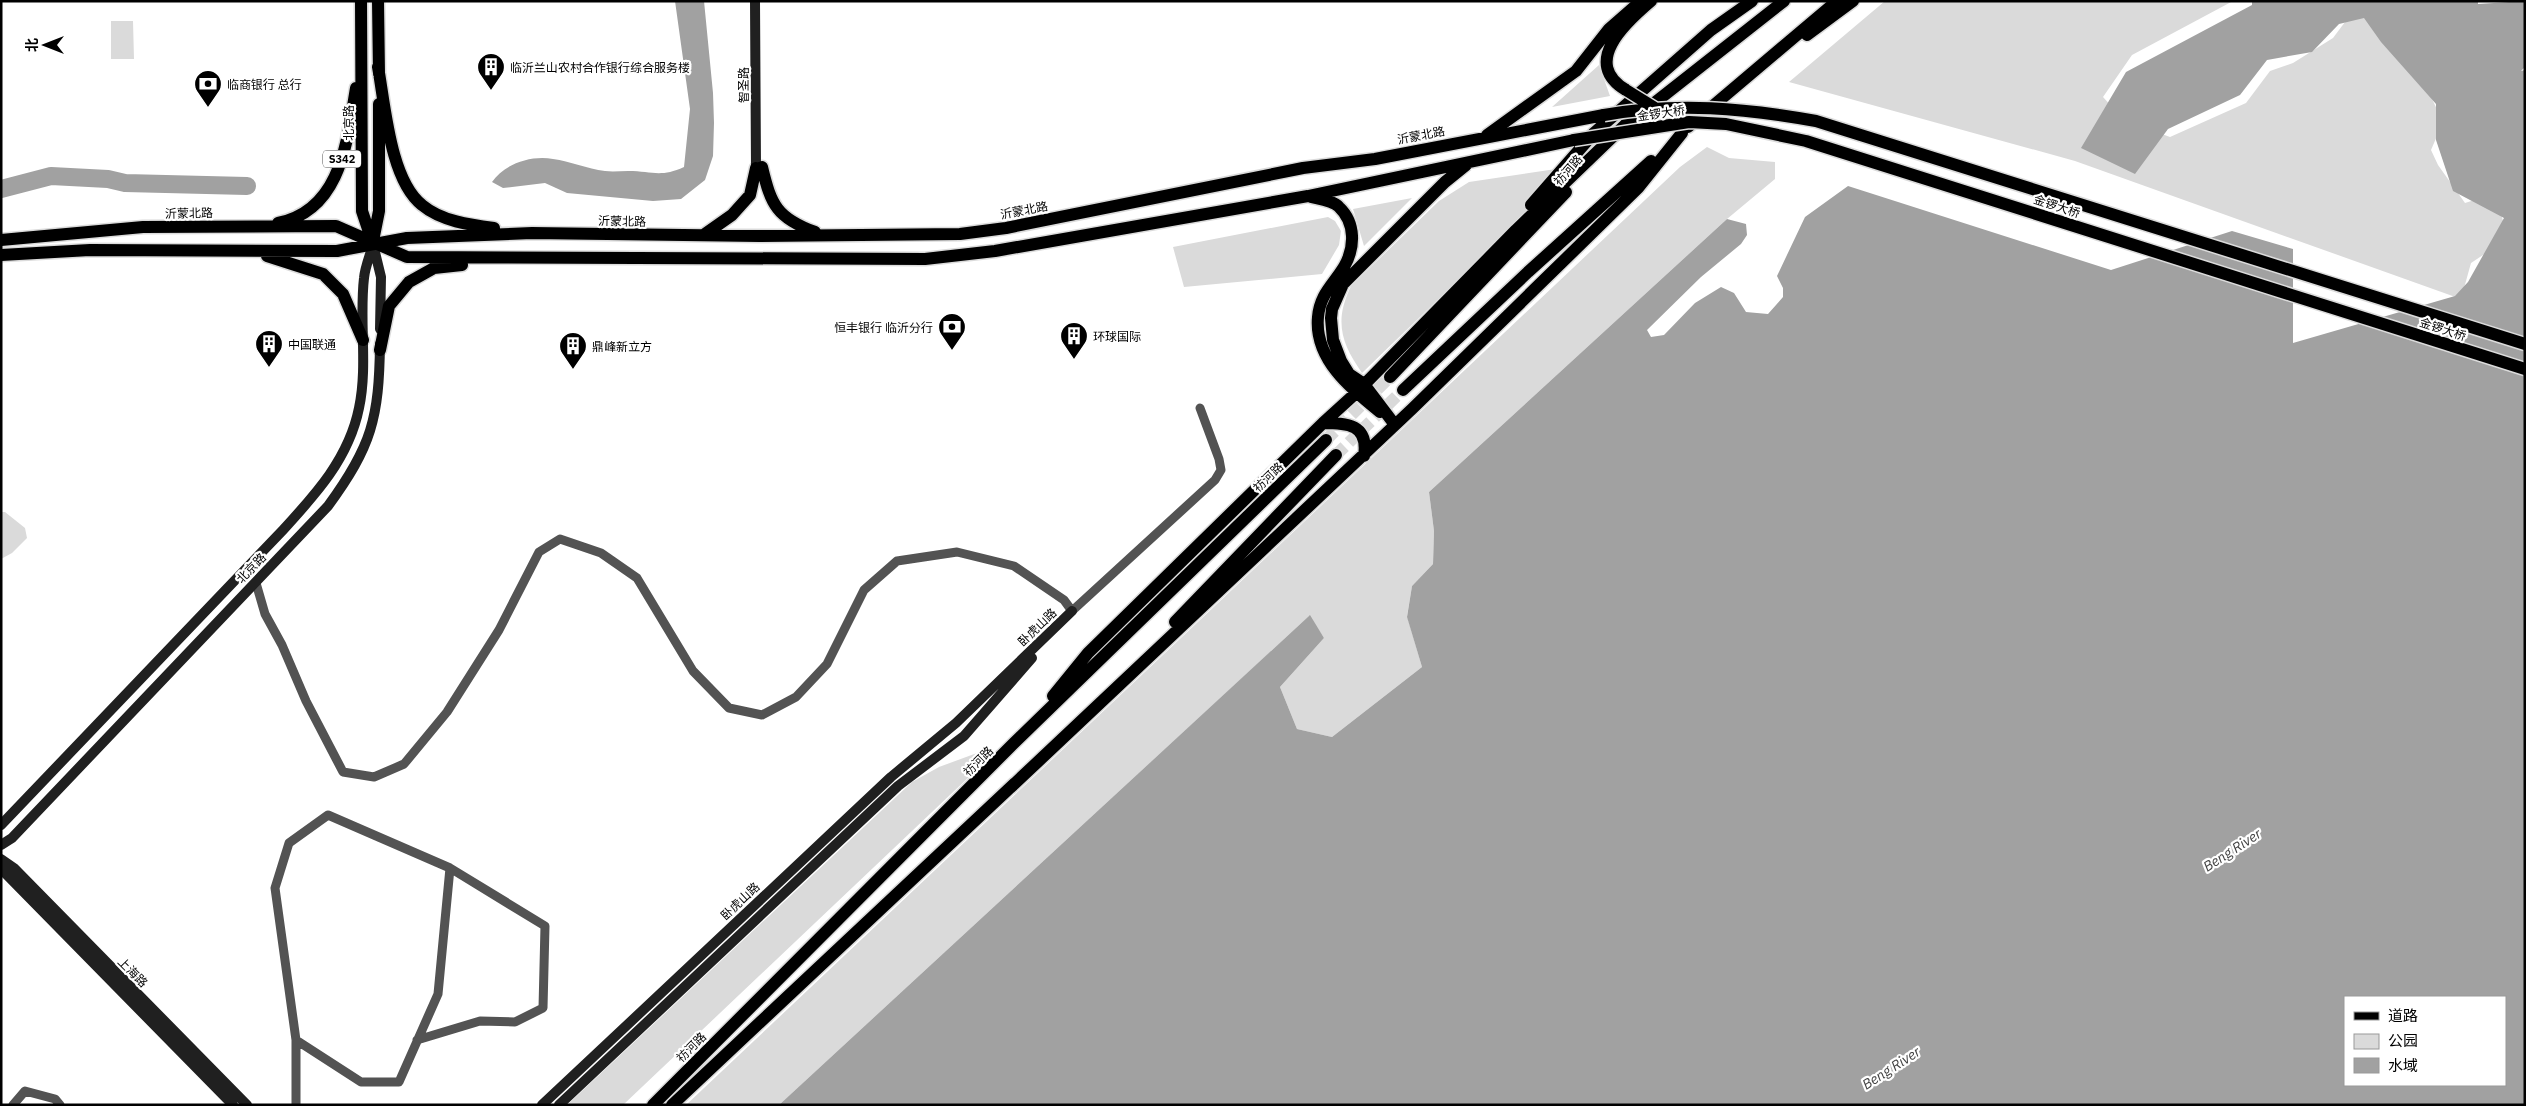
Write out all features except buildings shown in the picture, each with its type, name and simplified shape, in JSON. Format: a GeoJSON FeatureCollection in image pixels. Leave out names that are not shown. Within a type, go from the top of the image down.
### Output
{"type":"FeatureCollection","features":[{"type":"Feature","properties":{"kind":"main road","name":"北京路"},"geometry":{"type":"LineString","coordinates":[[361,1],[362,211],[373,244]]}},
{"type":"Feature","properties":{"kind":"main road","name":"北京路"},"geometry":{"type":"LineString","coordinates":[[373,244],[380,211],[378,1]]}},
{"type":"Feature","properties":{"kind":"main road"},"geometry":{"type":"LineString","coordinates":[[1484,137],[1576,71],[1609,29],[1641,1]]}},
{"type":"Feature","properties":{"kind":"main road"},"geometry":{"type":"LineString","coordinates":[[1651,1],[1614,37],[1608,55],[1606,70],[1613,82],[1655,108]]}},
{"type":"Feature","properties":{"kind":"main road"},"geometry":{"type":"LineString","coordinates":[[1458,290],[1594,133],[1711,30],[1752,1]]}},
{"type":"Feature","properties":{"kind":"main road"},"geometry":{"type":"LineString","coordinates":[[1730,43],[1772,1]]}},
{"type":"Feature","properties":{"kind":"main road","name":"祊河路"},"geometry":{"type":"LineString","coordinates":[[1390,377],[1562,197],[1626,124],[1784,1]]}},
{"type":"Feature","properties":{"kind":"main road"},"geometry":{"type":"LineString","coordinates":[[1403,390],[1528,272],[1682,132],[1743,78],[1837,1]]}},
{"type":"Feature","properties":{"kind":"main road"},"geometry":{"type":"LineString","coordinates":[[1743,78],[1853,1]]}},
{"type":"Feature","properties":{"kind":"main road","name":"S342"},"geometry":{"type":"LineString","coordinates":[[265,226],[285,222],[307,210],[331,187],[347,145],[361,51]]}},
{"type":"Feature","properties":{"kind":"main road"},"geometry":{"type":"LineString","coordinates":[[378,67],[394,158],[409,188],[420,204],[430,210],[470,225],[532,233]]}},
{"type":"Feature","properties":{"kind":"main road","name":"沂蒙北路"},"geometry":{"type":"LineString","coordinates":[[1,255],[90,250],[337,251],[407,238],[532,233],[703,236],[960,234],[1006,228],[1303,168],[1374,159],[1604,115],[1670,106]]}},
{"type":"Feature","properties":{"kind":"main road","name":"金锣大桥"},"geometry":{"type":"LineString","coordinates":[[1670,106],[1724,107],[1816,121],[2525,344]]}},
{"type":"Feature","properties":{"kind":"main road","name":"金锣大桥"},"geometry":{"type":"LineString","coordinates":[[1574,140],[1689,122],[1726,124],[1788,136],[2525,369]]}},
{"type":"Feature","properties":{"kind":"main road"},"geometry":{"type":"LineString","coordinates":[[1013,744],[1088,653],[1360,389],[1626,124]]}},
{"type":"Feature","properties":{"kind":"main road"},"geometry":{"type":"LineString","coordinates":[[672,1105],[1364,456],[1638,188],[1682,132]]}},
{"type":"Feature","properties":{"kind":"main road","name":"沂蒙北路"},"geometry":{"type":"LineString","coordinates":[[1,240],[143,227],[336,226],[373,244],[407,257],[925,259],[995,251],[1308,196],[1574,140]]}},
{"type":"Feature","properties":{"kind":"main road"},"geometry":{"type":"LineString","coordinates":[[1395,425],[1360,389],[1337,353],[1333,340],[1331,318],[1335,301],[1343,284],[1445,182],[1467,164]]}},
{"type":"Feature","properties":{"kind":"main road"},"geometry":{"type":"LineString","coordinates":[[759,168],[768,193],[782,215],[792,224],[822,235]]}},
{"type":"Feature","properties":{"kind":"main road"},"geometry":{"type":"LineString","coordinates":[[703,236],[719,227],[750,195],[759,168]]}},
{"type":"Feature","properties":{"kind":"main road"},"geometry":{"type":"LineString","coordinates":[[1308,196],[1339,206],[1351,224],[1353,247],[1344,267],[1324,292],[1318,317],[1323,351],[1334,369],[1360,389]]}},
{"type":"Feature","properties":{"kind":"main road"},"geometry":{"type":"LineString","coordinates":[[253,252],[323,274],[343,294],[363,340]]}},
{"type":"Feature","properties":{"kind":"main road"},"geometry":{"type":"LineString","coordinates":[[380,350],[390,306],[417,276],[434,268],[518,258]]}},
{"type":"Feature","properties":{"kind":"main road"},"geometry":{"type":"LineString","coordinates":[[1323,423],[1346,423],[1353,426],[1362,434],[1365,446],[1364,456]]}},
{"type":"Feature","properties":{"kind":"main road","name":"祊河路"},"geometry":{"type":"LineString","coordinates":[[653,1105],[1013,744],[1326,440]]}},
{"type":"Feature","properties":{"kind":"main road"},"geometry":{"type":"LineString","coordinates":[[1010,788],[1072,721],[1153,644],[1336,455]]}},
{"type":"Feature","properties":{"kind":"street","name":"智圣路"},"geometry":{"type":"LineString","coordinates":[[755,1],[759,168]]}},
{"type":"Feature","properties":{"kind":"street","name":"智圣路"},"geometry":{"type":"LineString","coordinates":[[759,168],[762,1]]}},
{"type":"Feature","properties":{"kind":"street","name":"北京路"},"geometry":{"type":"LineString","coordinates":[[1,825],[315,495],[336,466],[353,430],[361,391],[364,277],[373,244]]}},
{"type":"Feature","properties":{"kind":"street","name":"北京路"},"geometry":{"type":"LineString","coordinates":[[1,845],[12,838],[256,583],[328,506],[351,475],[367,443],[376,412],[380,350],[381,277],[373,244]]}},
{"type":"Feature","properties":{"kind":"street"},"geometry":{"type":"LineString","coordinates":[[256,583],[265,614],[282,645],[306,701],[344,772],[374,777],[404,764],[447,712],[498,630],[539,552],[560,539],[601,553],[637,578],[693,671],[729,708],[762,715],[796,697],[827,664],[864,590],[897,561],[957,552],[1014,566],[1064,600],[1072,611],[1215,480],[1221,470],[1219,459],[1200,408]]}},
{"type":"Feature","properties":{"kind":"street","name":"卧虎山路"},"geometry":{"type":"LineString","coordinates":[[542,1105],[891,777],[956,723],[1072,611]]}},
{"type":"Feature","properties":{"kind":"street","name":"卧虎山路"},"geometry":{"type":"LineString","coordinates":[[559,1105],[898,786],[964,736],[1072,611]]}},
{"type":"Feature","properties":{"kind":"street"},"geometry":{"type":"LineString","coordinates":[[296,1105],[296,1040],[275,888],[289,843],[328,815],[450,868],[545,926],[543,1008],[515,1022],[480,1021],[417,1040]]}},
{"type":"Feature","properties":{"kind":"street","name":"上海路"},"geometry":{"type":"LineString","coordinates":[[1,859],[14,868],[247,1105]]}},
{"type":"Feature","properties":{"kind":"street"},"geometry":{"type":"LineString","coordinates":[[296,1040],[361,1082],[399,1082],[438,994],[450,868]]}},
{"type":"Feature","properties":{"kind":"street","name":"上海路"},"geometry":{"type":"LineString","coordinates":[[1,869],[232,1105]]}},
{"type":"Feature","properties":{"kind":"street"},"geometry":{"type":"LineString","coordinates":[[12,1105],[26,1091],[55,1099],[60,1105]]}},
{"type":"Feature","properties":{"kind":"green space"},"geometry":{"type":"Polygon","coordinates":[[[1885,1],[2233,1],[2132,55],[2103,97],[2124,120],[2170,137],[2246,103],[2270,71],[2293,63],[2333,38],[2351,14],[2368,11],[2412,57],[2443,122],[2431,150],[2438,165],[2465,203],[2481,198],[2496,198],[2505,227],[2495,247],[2471,263],[2461,299],[2075,161],[1789,82],[1885,1]]]}},
{"type":"Feature","properties":{"kind":"green space"},"geometry":{"type":"Polygon","coordinates":[[[111,21],[133,21],[134,59],[111,59],[111,21]]]}},
{"type":"Feature","properties":{"kind":"green space"},"geometry":{"type":"Polygon","coordinates":[[[1599,65],[1610,96],[1552,107],[1599,65]]]}},
{"type":"Feature","properties":{"kind":"green space"},"geometry":{"type":"Polygon","coordinates":[[[1707,147],[1729,158],[1775,162],[1775,179],[1727,219],[1429,492],[1434,531],[1433,564],[1412,586],[1407,616],[1422,667],[1332,737],[1297,729],[1280,687],[1324,638],[1309,616],[779,1105],[686,1105],[1680,167],[1707,147]]]}},
{"type":"Feature","properties":{"kind":"green space"},"geometry":{"type":"Polygon","coordinates":[[[1576,166],[1362,373],[1349,352],[1342,331],[1343,310],[1351,286],[1439,201],[1469,182],[1576,166]]]}},
{"type":"Feature","properties":{"kind":"green space"},"geometry":{"type":"Polygon","coordinates":[[[1412,198],[1364,246],[1353,209],[1412,198]]]}},
{"type":"Feature","properties":{"kind":"green space"},"geometry":{"type":"Polygon","coordinates":[[[1328,217],[1335,221],[1341,231],[1339,245],[1322,274],[1184,287],[1173,247],[1328,217]]]}},
{"type":"Feature","properties":{"kind":"green space"},"geometry":{"type":"Polygon","coordinates":[[[1,512],[5,512],[25,528],[27,538],[12,553],[1,559],[1,512]]]}},
{"type":"Feature","properties":{"kind":"green space"},"geometry":{"type":"Polygon","coordinates":[[[977,753],[970,776],[623,1105],[567,1105],[912,782],[939,767],[977,753]]]}},
{"type":"Feature","properties":{"kind":"water"},"geometry":{"type":"Polygon","coordinates":[[[675,1],[704,1],[714,123],[713,156],[705,180],[681,199],[653,201],[567,193],[545,183],[503,188],[492,182],[511,166],[536,158],[559,160],[592,169],[608,171],[662,173],[684,167],[690,109],[675,1]]]}},
{"type":"Feature","properties":{"kind":"water","name":"Beng River"},"geometry":{"type":"Polygon","coordinates":[[[2252,1],[2478,1],[2478,4],[2525,1],[2525,67],[2521,71],[2525,70],[2525,1105],[779,1105],[1310,615],[1324,638],[1280,687],[1297,729],[1332,737],[1422,667],[1407,617],[1412,586],[1433,564],[1434,531],[1429,492],[1727,219],[1746,224],[1747,235],[1741,244],[1701,277],[1647,330],[1651,337],[1664,335],[1695,303],[1721,287],[1734,293],[1746,312],[1768,314],[1783,297],[1783,288],[1777,276],[1805,217],[1848,186],[2111,270],[2232,231],[2293,249],[2293,343],[2455,296],[2468,282],[2504,218],[2453,191],[2436,140],[2436,104],[2381,42],[2364,18],[2339,24],[2312,52],[2267,60],[2240,95],[2168,129],[2135,174],[2081,148],[2126,72],[2252,5],[2252,1]]]}},
{"type":"Feature","properties":{"kind":"waterway"},"geometry":{"type":"LineString","coordinates":[[1,189],[51,176],[108,179],[125,183],[247,186]]}},
{"type":"Feature","properties":{"kind":"tunnel"},"geometry":{"type":"LineString","coordinates":[[1326,440],[1390,377]]}},
{"type":"Feature","properties":{"kind":"tunnel"},"geometry":{"type":"LineString","coordinates":[[1336,455],[1403,390]]}},
{"type":"Feature","properties":{"kind":"place","name":"临沂兰山农村合作银行综合服务楼"},"geometry":{"type":"Point","coordinates":[491,91]}},
{"type":"Feature","properties":{"kind":"place","name":"临商银行 总行"},"geometry":{"type":"Point","coordinates":[208,108]}},
{"type":"Feature","properties":{"kind":"place","name":"恒丰银行 临沂分行"},"geometry":{"type":"Point","coordinates":[952,351]}},
{"type":"Feature","properties":{"kind":"place","name":"环球国际"},"geometry":{"type":"Point","coordinates":[1074,360]}},
{"type":"Feature","properties":{"kind":"place","name":"中国联通"},"geometry":{"type":"Point","coordinates":[269,368]}},
{"type":"Feature","properties":{"kind":"place","name":"鼎峰新立方"},"geometry":{"type":"Point","coordinates":[573,370]}}]}
